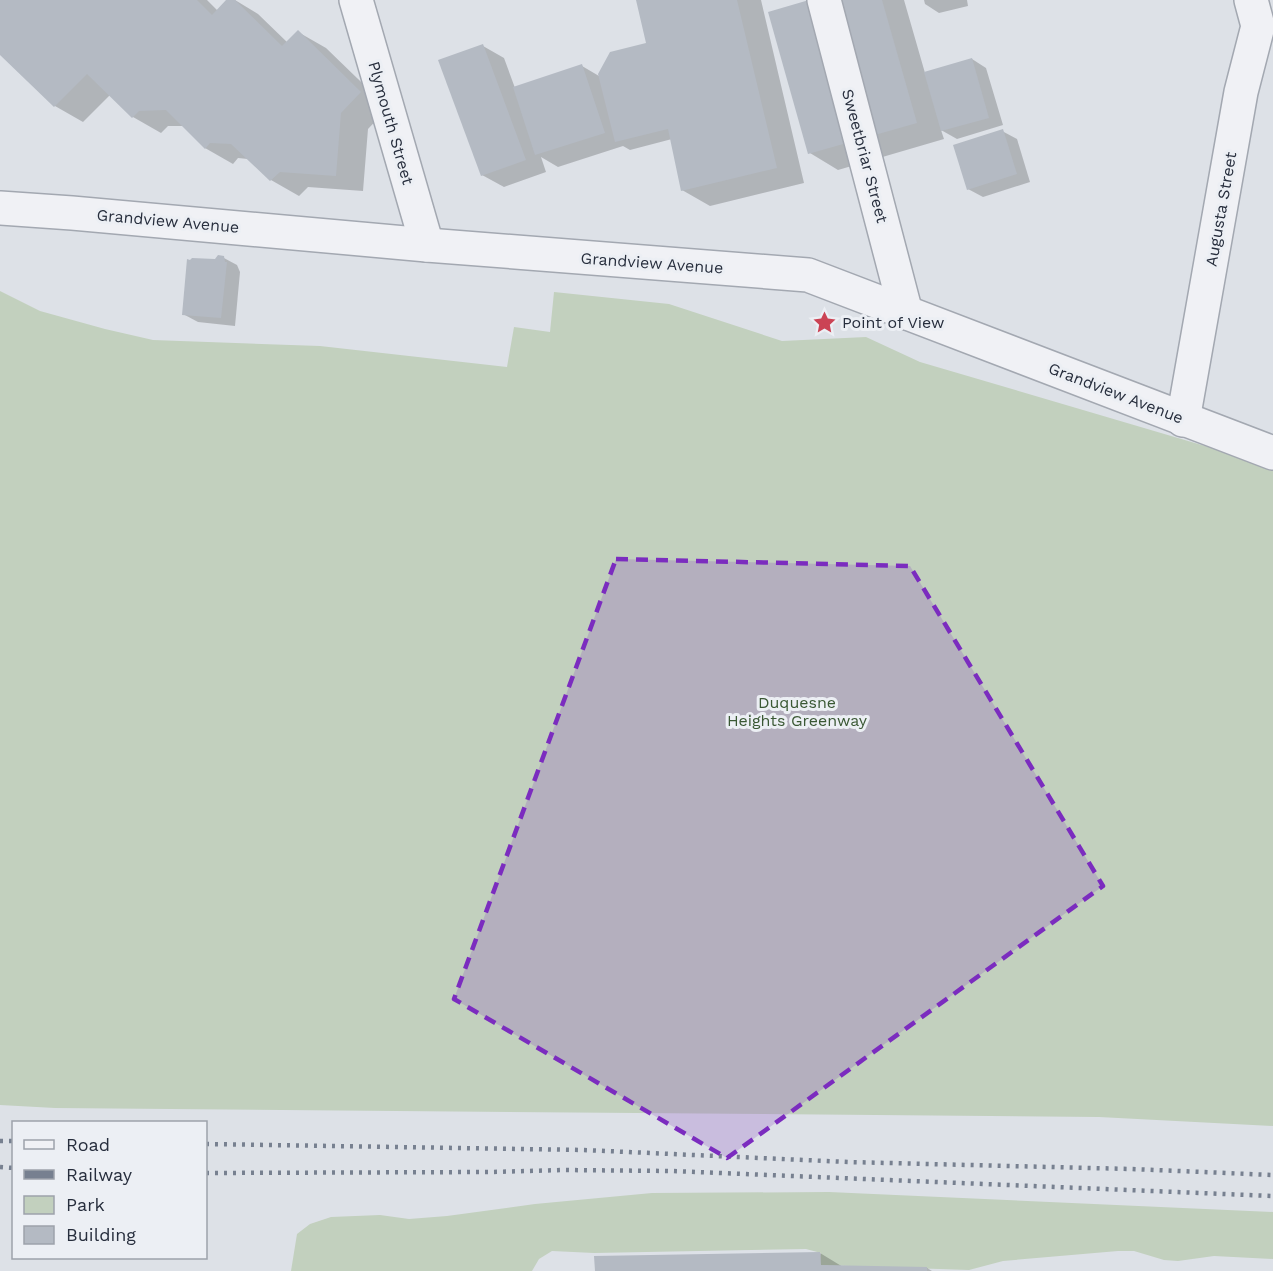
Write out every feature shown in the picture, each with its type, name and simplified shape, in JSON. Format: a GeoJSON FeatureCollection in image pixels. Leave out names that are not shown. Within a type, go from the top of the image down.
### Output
{"type":"FeatureCollection","features":[{"type":"Feature","properties":{"kind":"street","name":"Plymouth Street"},"geometry":{"type":"LineString","coordinates":[[356,0],[427,245]]}},
{"type":"Feature","properties":{"kind":"street","name":"Sweetbriar Street"},"geometry":{"type":"LineString","coordinates":[[824,0],[906,313]]}},
{"type":"Feature","properties":{"kind":"street","name":"Augusta Street"},"geometry":{"type":"LineString","coordinates":[[1183,420],[1242,92],[1260,18]]}},
{"type":"Feature","properties":{"kind":"street","name":"Grandview Avenue"},"geometry":{"type":"LineString","coordinates":[[0,208],[808,275],[1273,453]]}},
{"type":"Feature","properties":{"kind":"highlighted area"},"geometry":{"type":"Polygon","coordinates":[[[616,559],[910,566],[1103,886],[727,1158],[454,999],[616,559]]]}},
{"type":"Feature","properties":{"kind":"green space","name":"Duquesne Heights Greenway"},"geometry":{"type":"Polygon","coordinates":[[[0,291],[40,311],[153,340],[320,346],[507,367],[514,327],[550,332],[554,292],[669,304],[782,341],[866,337],[920,362],[1273,466],[1273,1126],[1099,1117],[55,1108],[0,1105],[0,291]]]}},
{"type":"Feature","properties":{"kind":"green space"},"geometry":{"type":"Polygon","coordinates":[[[829,1192],[1273,1212],[1273,1259],[1214,1256],[1178,1261],[1164,1260],[1134,1251],[1118,1251],[1003,1261],[969,1270],[820,1265],[821,1253],[806,1249],[594,1253],[552,1251],[539,1259],[532,1271],[291,1271],[297,1234],[310,1224],[331,1217],[380,1215],[409,1219],[652,1193],[829,1192]]]}},
{"type":"Feature","properties":{"kind":"building"},"geometry":{"type":"Polygon","coordinates":[[[0,0],[197,0],[212,15],[226,0],[235,0],[282,46],[298,30],[361,92],[341,113],[336,176],[280,172],[270,181],[231,144],[210,143],[205,149],[166,110],[139,111],[132,118],[87,74],[54,107],[0,55],[0,0]]]}},
{"type":"Feature","properties":{"kind":"building"},"geometry":{"type":"Polygon","coordinates":[[[636,0],[737,0],[777,168],[681,191],[668,129],[615,142],[598,74],[610,52],[646,43],[636,0]]]}},
{"type":"Feature","properties":{"kind":"building"},"geometry":{"type":"Polygon","coordinates":[[[809,0],[882,0],[917,123],[808,154],[768,12],[809,0]]]}},
{"type":"Feature","properties":{"kind":"building"},"geometry":{"type":"Polygon","coordinates":[[[483,44],[526,160],[481,176],[438,60],[483,44]]]}},
{"type":"Feature","properties":{"kind":"building"},"geometry":{"type":"Polygon","coordinates":[[[972,58],[989,118],[941,131],[924,72],[972,58]]]}},
{"type":"Feature","properties":{"kind":"building"},"geometry":{"type":"Polygon","coordinates":[[[582,64],[605,133],[535,155],[513,87],[582,64]]]}},
{"type":"Feature","properties":{"kind":"building"},"geometry":{"type":"Polygon","coordinates":[[[1003,129],[1017,174],[967,190],[953,145],[1003,129]]]}},
{"type":"Feature","properties":{"kind":"building"},"geometry":{"type":"Polygon","coordinates":[[[218,255],[224,256],[227,262],[221,318],[182,315],[187,259],[215,259],[218,255]]]}},
{"type":"Feature","properties":{"kind":"building"},"geometry":{"type":"Polygon","coordinates":[[[820,1252],[821,1265],[927,1267],[927,1271],[595,1271],[594,1256],[820,1252]]]}},
{"type":"Feature","properties":{"kind":"railway"},"geometry":{"type":"LineString","coordinates":[[0,1141],[12,1141]]}},
{"type":"Feature","properties":{"kind":"railway"},"geometry":{"type":"LineString","coordinates":[[207,1144],[584,1150],[848,1162],[1273,1175]]}},
{"type":"Feature","properties":{"kind":"railway"},"geometry":{"type":"LineString","coordinates":[[0,1167],[12,1168]]}},
{"type":"Feature","properties":{"kind":"railway"},"geometry":{"type":"LineString","coordinates":[[207,1173],[672,1171],[1273,1196]]}},
{"type":"Feature","properties":{"kind":"place","name":"Point of View"},"geometry":{"type":"Point","coordinates":[824,322]}}]}
